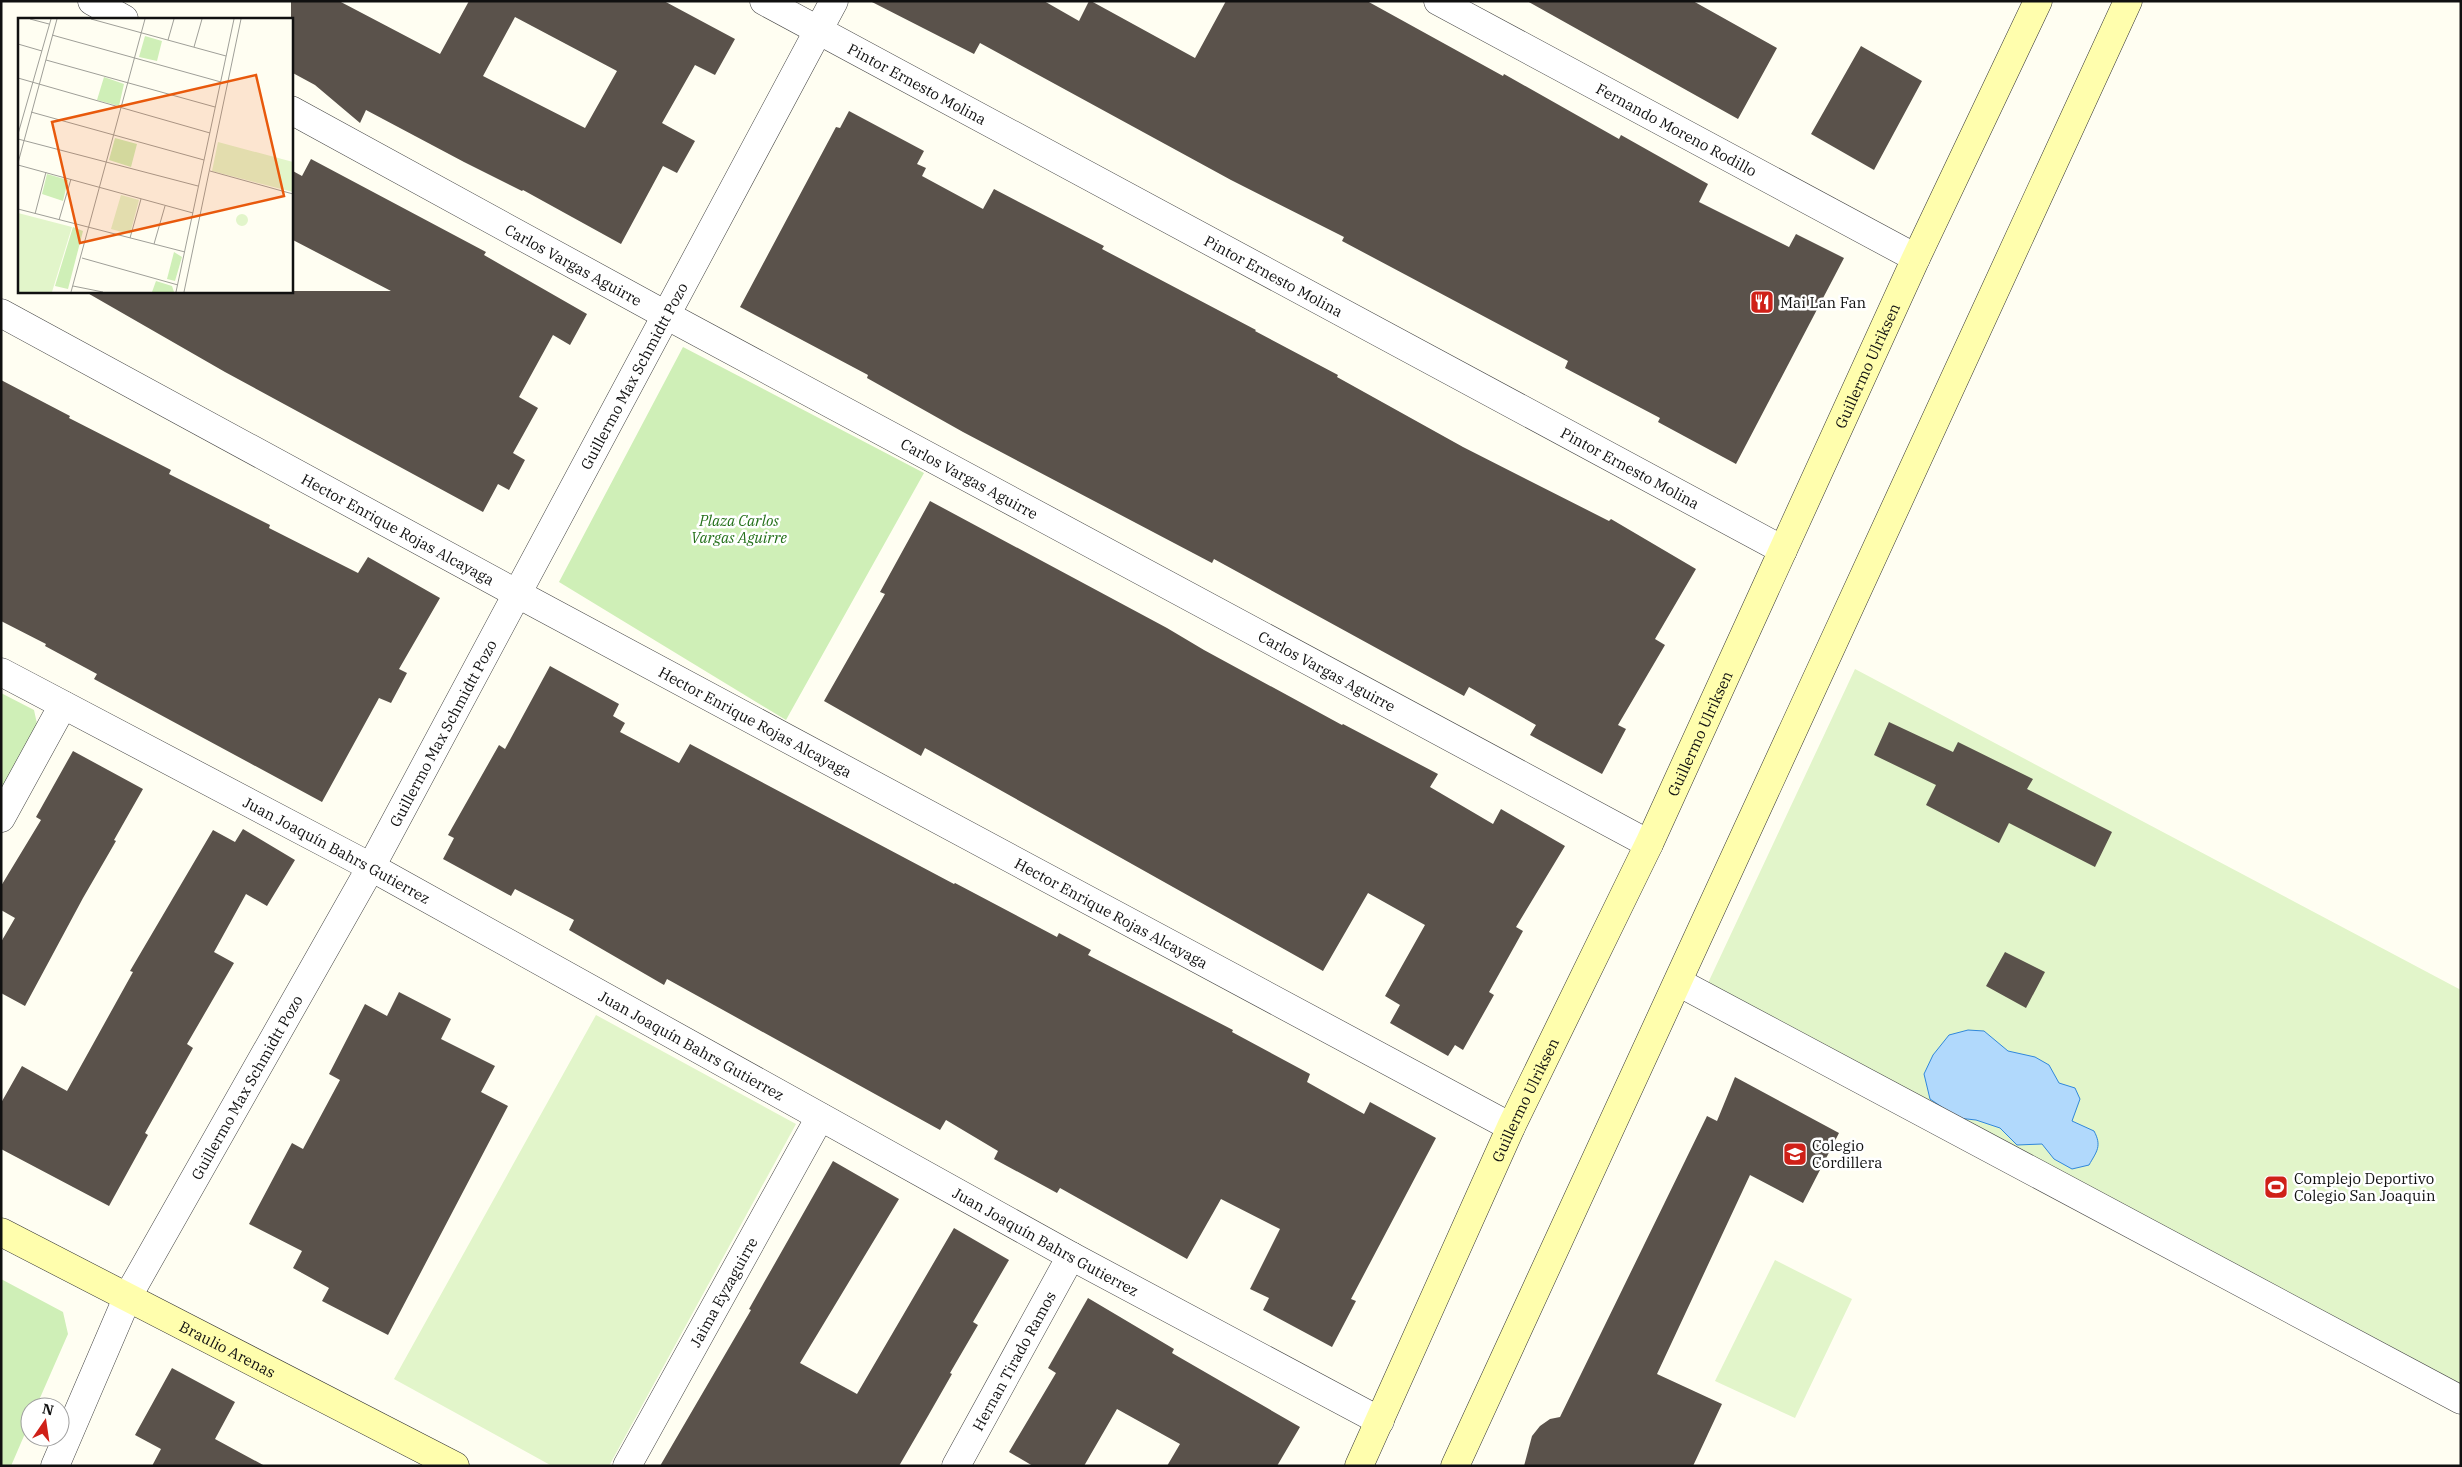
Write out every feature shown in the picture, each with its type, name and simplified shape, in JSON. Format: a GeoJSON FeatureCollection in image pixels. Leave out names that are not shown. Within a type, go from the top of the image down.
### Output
{"type":"FeatureCollection","features":[{"type":"Feature","properties":{"kind":"main road","name":"Guillermo Ulriksen"},"geometry":{"type":"LineString","coordinates":[[1359,1466],[1511,1127],[1649,844],[1916,258],[2038,1]]}},
{"type":"Feature","properties":{"kind":"main road"},"geometry":{"type":"LineString","coordinates":[[1455,1466],[2128,1]]}},
{"type":"Feature","properties":{"kind":"main road","name":"Braulio Arenas"},"geometry":{"type":"LineString","coordinates":[[1,1232],[455,1466]]}},
{"type":"Feature","properties":{"kind":"street"},"geometry":{"type":"LineString","coordinates":[[92,1],[122,18]]}},
{"type":"Feature","properties":{"kind":"street","name":"Pintor Ernesto Molina"},"geometry":{"type":"LineString","coordinates":[[764,1],[1783,550]]}},
{"type":"Feature","properties":{"kind":"street","name":"Guillermo Max Schmidtt Pozo"},"geometry":{"type":"LineString","coordinates":[[55,1466],[128,1296],[370,867],[664,314],[834,1]]}},
{"type":"Feature","properties":{"kind":"street","name":"Fernando Moreno Rodillo"},"geometry":{"type":"LineString","coordinates":[[1438,1],[1916,258]]}},
{"type":"Feature","properties":{"kind":"street","name":"Carlos Vargas Aguirre"},"geometry":{"type":"LineString","coordinates":[[292,111],[664,314],[1649,844]]}},
{"type":"Feature","properties":{"kind":"street","name":"Hector Enrique Rojas Alcayaga"},"geometry":{"type":"LineString","coordinates":[[1,313],[516,593],[1511,1127]]}},
{"type":"Feature","properties":{"kind":"street","name":"Juan Joaquín Bahrs Gutierrez"},"geometry":{"type":"LineString","coordinates":[[1,672],[370,867],[1071,1256],[1380,1421]]}},
{"type":"Feature","properties":{"kind":"street"},"geometry":{"type":"LineString","coordinates":[[1,818],[62,705]]}},
{"type":"Feature","properties":{"kind":"street"},"geometry":{"type":"LineString","coordinates":[[1678,982],[2461,1400]]}},
{"type":"Feature","properties":{"kind":"street","name":"Jaima Eyzaguirre"},"geometry":{"type":"LineString","coordinates":[[627,1466],[820,1117]]}},
{"type":"Feature","properties":{"kind":"street","name":"Hernan Tirado Ramos"},"geometry":{"type":"LineString","coordinates":[[956,1466],[1071,1256]]}},
{"type":"Feature","properties":{"kind":"green space","name":"Plaza Carlos Vargas Aguirre"},"geometry":{"type":"Polygon","coordinates":[[[683,347],[924,473],[786,720],[559,582],[683,347]]]}},
{"type":"Feature","properties":{"kind":"green space","name":"Complejo Deportivo Colegio San Joaquin"},"geometry":{"type":"Polygon","coordinates":[[[1855,669],[2461,990],[2461,1384],[1708,983],[1855,669]]]}},
{"type":"Feature","properties":{"kind":"green space"},"geometry":{"type":"Polygon","coordinates":[[[1,693],[34,710],[39,733],[1,804],[1,693]]]}},
{"type":"Feature","properties":{"kind":"green space"},"geometry":{"type":"Polygon","coordinates":[[[596,1015],[796,1124],[609,1466],[552,1466],[394,1379],[596,1015]]]}},
{"type":"Feature","properties":{"kind":"green space"},"geometry":{"type":"Polygon","coordinates":[[[1775,1260],[1852,1299],[1795,1418],[1715,1381],[1775,1260]]]}},
{"type":"Feature","properties":{"kind":"green space"},"geometry":{"type":"Polygon","coordinates":[[[1,1279],[63,1312],[68,1334],[40,1397],[20,1397],[20,1445],[11,1466],[1,1466],[1,1279]]]}},
{"type":"Feature","properties":{"kind":"water"},"geometry":{"type":"Polygon","coordinates":[[[1968,1030],[1984,1031],[2008,1051],[2035,1057],[2049,1065],[2059,1083],[2075,1088],[2080,1099],[2072,1121],[2094,1131],[2098,1141],[2096,1152],[2089,1165],[2072,1169],[2054,1159],[2042,1144],[2017,1145],[2000,1128],[1976,1120],[1958,1118],[1930,1099],[1924,1074],[1933,1055],[1949,1035],[1968,1030]]]}},
{"type":"Feature","properties":{"kind":"building"},"geometry":{"type":"Polygon","coordinates":[[[291,1],[339,1],[440,54],[469,1],[664,1],[735,39],[715,75],[695,65],[662,123],[695,141],[677,173],[663,166],[621,244],[523,190],[464,162],[366,110],[360,123],[315,85],[292,73],[291,1]],[[515,17],[483,76],[585,128],[617,71],[515,17]]]}},
{"type":"Feature","properties":{"kind":"building"},"geometry":{"type":"Polygon","coordinates":[[[870,1],[1044,1],[1079,21],[1089,1],[1091,1],[1195,58],[1226,1],[1367,1],[1503,76],[1504,74],[1619,139],[1621,135],[1708,184],[1699,202],[1789,247],[1796,234],[1844,258],[1736,464],[1658,422],[1660,418],[1565,368],[1568,361],[1342,241],[1344,237],[1231,180],[980,43],[974,54],[870,1]]]}},
{"type":"Feature","properties":{"kind":"building"},"geometry":{"type":"Polygon","coordinates":[[[1527,1],[1693,1],[1777,48],[1738,119],[1527,1]]]}},
{"type":"Feature","properties":{"kind":"building"},"geometry":{"type":"Polygon","coordinates":[[[1861,46],[1922,81],[1874,170],[1811,134],[1861,46]]]}},
{"type":"Feature","properties":{"kind":"building"},"geometry":{"type":"Polygon","coordinates":[[[849,111],[924,151],[917,164],[926,168],[922,176],[983,209],[994,189],[1104,246],[1102,249],[1256,330],[1463,447],[1609,521],[1611,519],[1696,569],[1655,639],[1665,645],[1618,725],[1626,729],[1602,774],[1530,735],[1536,725],[1469,687],[1464,696],[1214,559],[1212,563],[963,432],[867,378],[868,375],[740,307],[836,127],[840,128],[849,111]]]}},
{"type":"Feature","properties":{"kind":"building"},"geometry":{"type":"Polygon","coordinates":[[[311,159],[486,252],[484,255],[587,314],[570,345],[553,335],[519,397],[538,408],[513,453],[525,460],[509,490],[498,484],[483,512],[225,372],[86,292],[391,291],[292,240],[292,171],[302,176],[311,159]]]}},
{"type":"Feature","properties":{"kind":"building"},"geometry":{"type":"Polygon","coordinates":[[[1,380],[70,416],[69,418],[171,470],[169,474],[270,525],[269,528],[358,573],[368,557],[440,598],[399,669],[407,673],[391,703],[379,698],[322,802],[94,679],[97,674],[45,646],[46,644],[1,621],[1,380]]]}},
{"type":"Feature","properties":{"kind":"building"},"geometry":{"type":"Polygon","coordinates":[[[930,501],[1167,628],[1342,725],[1438,774],[1430,787],[1493,824],[1501,809],[1565,846],[1516,927],[1523,931],[1489,992],[1494,995],[1463,1050],[1455,1045],[1448,1056],[1390,1023],[1400,1005],[1385,996],[1425,925],[1368,893],[1323,971],[925,748],[921,756],[824,701],[885,594],[880,592],[930,501]]]}},
{"type":"Feature","properties":{"kind":"building"},"geometry":{"type":"Polygon","coordinates":[[[550,666],[619,704],[613,716],[625,723],[620,732],[679,763],[690,744],[1057,937],[1059,933],[1091,950],[1088,955],[1233,1030],[1232,1032],[1310,1074],[1307,1082],[1364,1114],[1370,1102],[1436,1138],[1351,1299],[1356,1301],[1332,1347],[1263,1310],[1269,1298],[1250,1289],[1280,1229],[1221,1199],[1187,1259],[1060,1188],[1057,1193],[994,1159],[998,1151],[946,1120],[940,1130],[667,979],[664,985],[569,930],[574,920],[515,889],[511,896],[443,859],[454,838],[448,835],[499,745],[505,749],[550,666]]]}},
{"type":"Feature","properties":{"kind":"building"},"geometry":{"type":"Polygon","coordinates":[[[1889,722],[1953,752],[1958,742],[2033,779],[2027,789],[2112,832],[2095,867],[2009,823],[1999,843],[1926,805],[1936,785],[1874,755],[1889,722]]]}},
{"type":"Feature","properties":{"kind":"building"},"geometry":{"type":"Polygon","coordinates":[[[73,751],[143,789],[25,1006],[1,993],[1,942],[15,918],[1,910],[1,886],[41,820],[36,817],[73,751]]]}},
{"type":"Feature","properties":{"kind":"building"},"geometry":{"type":"Polygon","coordinates":[[[243,829],[295,860],[267,906],[246,894],[214,952],[234,963],[187,1044],[193,1048],[145,1133],[148,1135],[109,1206],[1,1149],[1,1103],[22,1066],[67,1091],[133,972],[130,971],[213,830],[235,842],[243,829]]]}},
{"type":"Feature","properties":{"kind":"building"},"geometry":{"type":"Polygon","coordinates":[[[2005,952],[2045,972],[2026,1008],[1986,986],[2005,952]]]}},
{"type":"Feature","properties":{"kind":"building"},"geometry":{"type":"Polygon","coordinates":[[[399,992],[451,1019],[441,1039],[495,1066],[481,1092],[508,1106],[388,1335],[322,1301],[329,1288],[293,1268],[302,1251],[249,1224],[292,1143],[303,1149],[340,1080],[329,1074],[365,1004],[387,1016],[399,992]]]}},
{"type":"Feature","properties":{"kind":"building"},"geometry":{"type":"Polygon","coordinates":[[[1735,1077],[1839,1133],[1803,1203],[1750,1175],[1657,1374],[1722,1404],[1693,1466],[1524,1466],[1532,1436],[1540,1426],[1550,1419],[1560,1417],[1707,1116],[1717,1121],[1735,1077]]]}},
{"type":"Feature","properties":{"kind":"building"},"geometry":{"type":"Polygon","coordinates":[[[833,1161],[899,1199],[800,1363],[857,1394],[954,1228],[1009,1260],[973,1322],[978,1325],[950,1373],[952,1374],[899,1466],[660,1466],[751,1310],[749,1309],[833,1161]]]}},
{"type":"Feature","properties":{"kind":"building"},"geometry":{"type":"Polygon","coordinates":[[[1088,1298],[1174,1349],[1172,1353],[1300,1427],[1277,1466],[1167,1466],[1180,1444],[1117,1409],[1084,1466],[1033,1466],[1009,1452],[1056,1373],[1048,1368],[1088,1298]]]}},
{"type":"Feature","properties":{"kind":"building"},"geometry":{"type":"Polygon","coordinates":[[[172,1368],[235,1402],[215,1439],[265,1466],[152,1466],[161,1449],[135,1435],[172,1368]]]}},
{"type":"Feature","properties":{"kind":"place","name":"Mai Lan Fan"},"geometry":{"type":"Point","coordinates":[1762,302]}},
{"type":"Feature","properties":{"kind":"place","name":"Colegio Cordillera"},"geometry":{"type":"Point","coordinates":[1795,1154]}},
{"type":"Feature","properties":{"kind":"place","name":"Complejo Deportivo Colegio San Joaquin"},"geometry":{"type":"Point","coordinates":[2276,1187]}}]}
